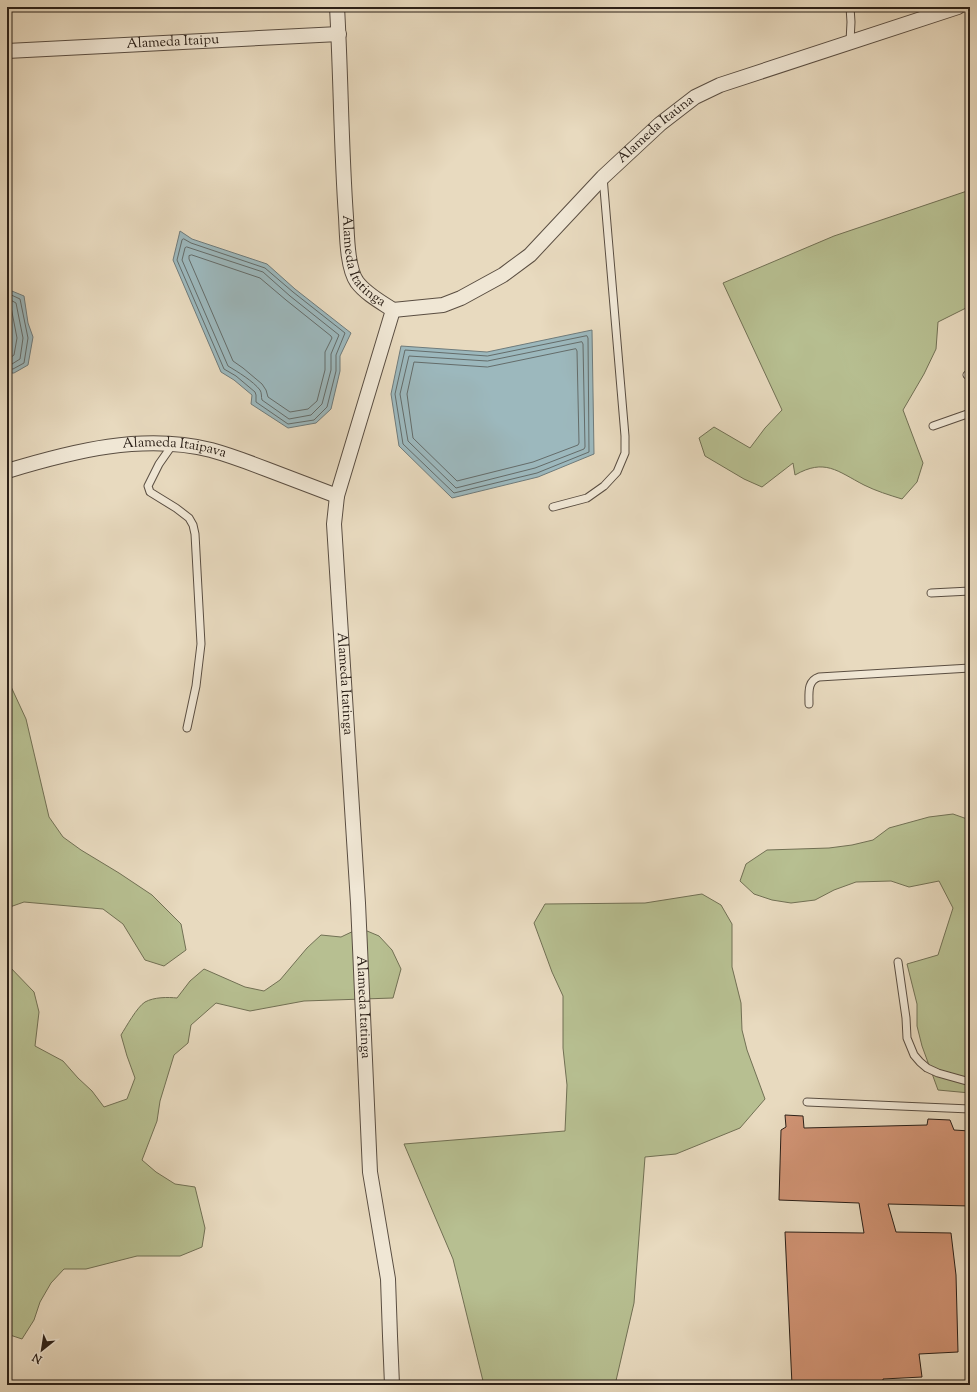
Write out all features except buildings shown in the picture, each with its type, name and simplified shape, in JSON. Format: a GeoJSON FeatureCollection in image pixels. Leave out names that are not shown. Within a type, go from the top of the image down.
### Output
{"type":"FeatureCollection","features":[{"type":"Feature","properties":{"kind":"street","name":"Alameda Itatinga"},"geometry":{"type":"LineString","coordinates":[[338,7],[344,183],[348,249],[357,282],[369,294],[393,310],[337,496],[334,524],[358,903],[370,1172],[388,1279],[392,1385]]}},
{"type":"Feature","properties":{"kind":"street","name":"Alameda Itaúna"},"geometry":{"type":"LineString","coordinates":[[393,310],[443,305],[479,289],[503,275],[530,256],[603,177],[660,124],[696,97],[720,86],[958,7]]}},
{"type":"Feature","properties":{"kind":"street","name":"Alameda Itaipu"},"geometry":{"type":"LineString","coordinates":[[7,51],[339,34]]}},
{"type":"Feature","properties":{"kind":"street","name":"Alameda Itaipava"},"geometry":{"type":"LineString","coordinates":[[7,470],[78,452],[127,444],[153,442],[211,450],[251,463],[337,496]]}},
{"type":"Feature","properties":{"kind":"lane"},"geometry":{"type":"LineString","coordinates":[[850,7],[850,42]]}},
{"type":"Feature","properties":{"kind":"lane"},"geometry":{"type":"LineString","coordinates":[[553,507],[587,498],[604,486],[617,472],[625,453],[625,436],[603,177]]}},
{"type":"Feature","properties":{"kind":"lane"},"geometry":{"type":"LineString","coordinates":[[933,426],[970,413]]}},
{"type":"Feature","properties":{"kind":"lane"},"geometry":{"type":"LineString","coordinates":[[173,444],[159,464],[148,486],[150,492],[189,518],[193,525],[195,534],[201,644],[196,686],[187,728]]}},
{"type":"Feature","properties":{"kind":"lane"},"geometry":{"type":"LineString","coordinates":[[931,593],[970,591]]}},
{"type":"Feature","properties":{"kind":"lane"},"geometry":{"type":"LineString","coordinates":[[809,704],[809,689],[814,679],[819,677],[970,668]]}},
{"type":"Feature","properties":{"kind":"lane"},"geometry":{"type":"LineString","coordinates":[[898,962],[906,1018],[907,1038],[914,1054],[927,1068],[938,1073],[970,1082]]}},
{"type":"Feature","properties":{"kind":"lane"},"geometry":{"type":"LineString","coordinates":[[807,1102],[970,1109]]}},
{"type":"Feature","properties":{"kind":"green space"},"geometry":{"type":"Polygon","coordinates":[[[970,190],[970,306],[938,322],[936,349],[924,374],[903,410],[923,463],[917,482],[902,499],[873,489],[831,468],[815,467],[795,475],[793,463],[762,487],[744,479],[705,456],[699,438],[714,427],[750,448],[765,428],[782,410],[723,283],[834,236],[970,190]]]}},
{"type":"Feature","properties":{"kind":"green space"},"geometry":{"type":"Polygon","coordinates":[[[7,678],[26,719],[49,817],[63,837],[152,895],[181,924],[186,950],[164,966],[145,960],[123,924],[103,909],[24,902],[7,908],[7,678]]]}},
{"type":"Feature","properties":{"kind":"green space"},"geometry":{"type":"Polygon","coordinates":[[[953,814],[970,820],[970,1093],[938,1090],[922,1046],[917,1026],[917,1004],[907,964],[938,955],[953,908],[939,881],[909,887],[891,881],[856,882],[834,890],[815,900],[791,903],[772,900],[754,894],[740,881],[746,864],[767,850],[829,848],[852,845],[873,840],[889,828],[929,817],[953,814]]]}},
{"type":"Feature","properties":{"kind":"green space"},"geometry":{"type":"Polygon","coordinates":[[[702,894],[721,905],[732,924],[732,967],[741,1003],[742,1030],[747,1050],[765,1099],[740,1128],[676,1154],[645,1157],[634,1303],[615,1385],[484,1385],[453,1259],[404,1144],[565,1131],[567,1085],[563,1048],[563,996],[552,972],[534,923],[545,904],[645,903],[702,894]]]}},
{"type":"Feature","properties":{"kind":"green space"},"geometry":{"type":"Polygon","coordinates":[[[360,928],[379,936],[392,950],[401,969],[393,998],[304,1001],[250,1011],[216,1003],[191,1025],[188,1043],[174,1055],[160,1101],[157,1121],[142,1160],[156,1172],[175,1184],[195,1187],[205,1228],[202,1247],[180,1256],[137,1256],[86,1269],[64,1269],[51,1283],[40,1302],[34,1320],[22,1339],[7,1334],[7,964],[34,992],[39,1012],[35,1046],[63,1061],[92,1091],[104,1107],[127,1099],[135,1078],[121,1035],[135,1013],[145,1002],[157,998],[177,998],[190,981],[204,969],[245,987],[264,991],[280,980],[307,948],[321,935],[341,937],[360,928]]]}},
{"type":"Feature","properties":{"kind":"water"},"geometry":{"type":"Polygon","coordinates":[[[180,231],[192,239],[267,264],[295,289],[351,333],[340,356],[340,371],[331,409],[316,423],[288,428],[251,404],[252,395],[234,380],[221,372],[173,260],[180,231]]]}},
{"type":"Feature","properties":{"kind":"water"},"geometry":{"type":"Polygon","coordinates":[[[7,289],[24,296],[28,323],[33,337],[28,365],[14,373],[7,373],[7,289]]]}},
{"type":"Feature","properties":{"kind":"water"},"geometry":{"type":"Polygon","coordinates":[[[592,330],[594,454],[538,477],[452,498],[399,446],[391,394],[401,346],[487,352],[592,330]]]}}]}
